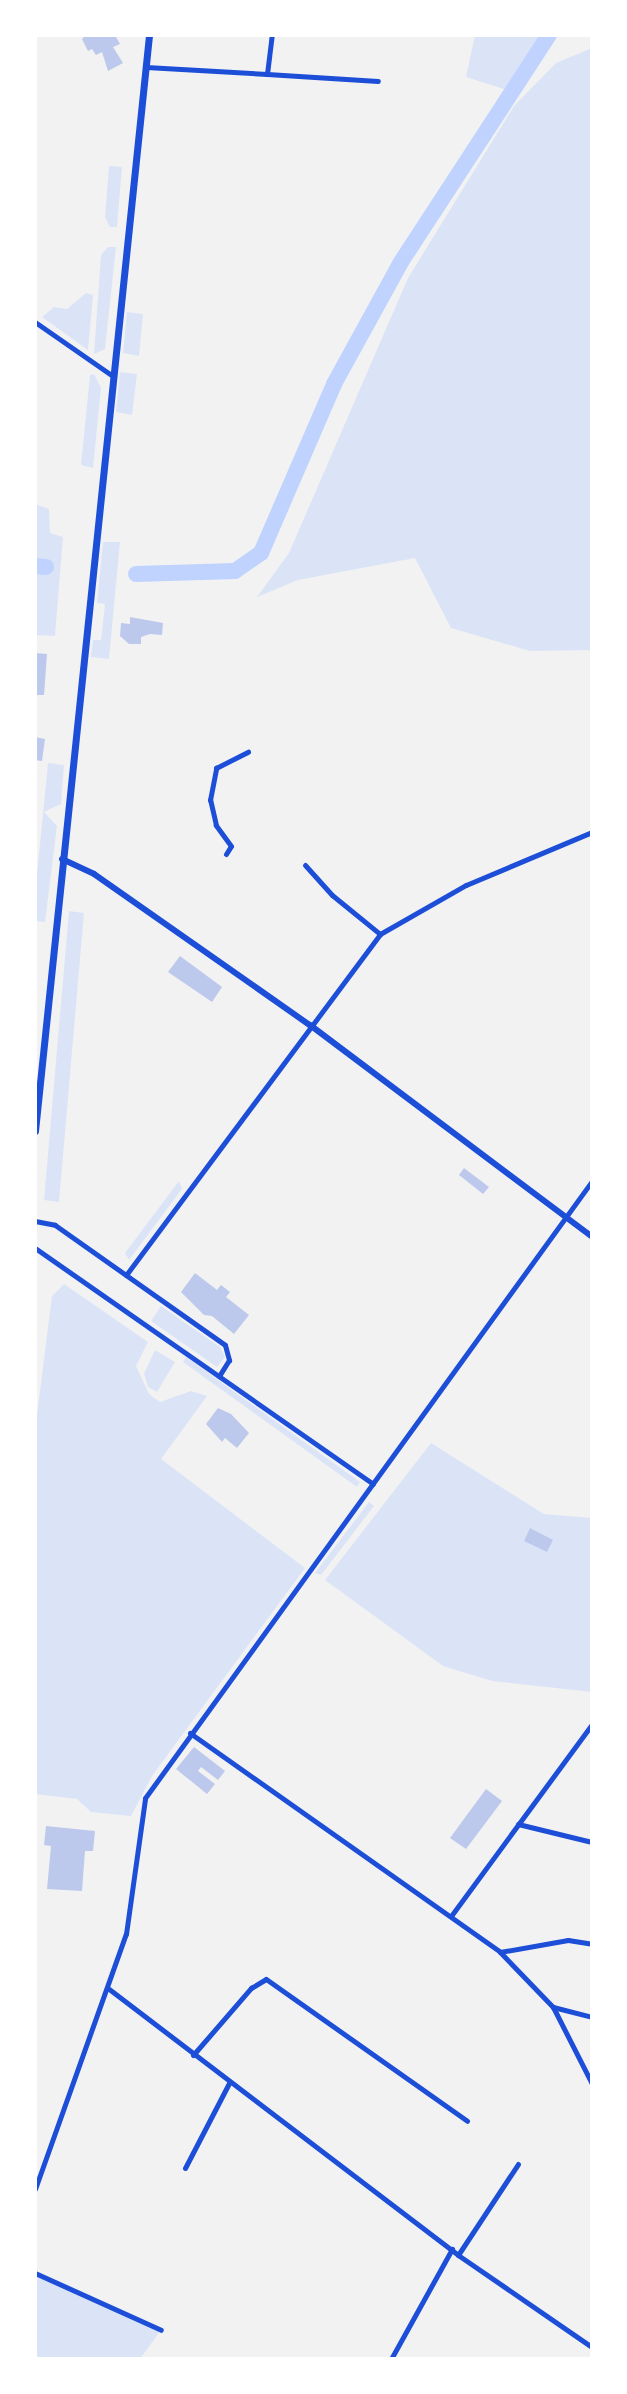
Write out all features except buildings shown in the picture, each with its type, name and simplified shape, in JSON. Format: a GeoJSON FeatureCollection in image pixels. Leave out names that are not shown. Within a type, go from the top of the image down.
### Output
{"type":"FeatureCollection","features":[{"type":"Feature","properties":{"kind":"main road"},"geometry":{"type":"LineString","coordinates":[[35,1131],[149,35]]}},
{"type":"Feature","properties":{"kind":"street"},"geometry":{"type":"LineString","coordinates":[[267,74],[272,35]]}},
{"type":"Feature","properties":{"kind":"street"},"geometry":{"type":"LineString","coordinates":[[146,67],[378,81]]}},
{"type":"Feature","properties":{"kind":"street"},"geometry":{"type":"LineString","coordinates":[[35,322],[114,377]]}},
{"type":"Feature","properties":{"kind":"street"},"geometry":{"type":"LineString","coordinates":[[226,853],[230,846],[216,825],[210,800],[215,768],[248,752]]}},
{"type":"Feature","properties":{"kind":"street"},"geometry":{"type":"LineString","coordinates":[[126,1275],[380,934],[466,885],[592,832]]}},
{"type":"Feature","properties":{"kind":"street"},"geometry":{"type":"LineString","coordinates":[[62,859],[94,874],[310,1025],[592,1237]]}},
{"type":"Feature","properties":{"kind":"street"},"geometry":{"type":"LineString","coordinates":[[305,865],[332,895],[380,934]]}},
{"type":"Feature","properties":{"kind":"street"},"geometry":{"type":"LineString","coordinates":[[35,2189],[126,1934],[145,1798],[564,1216],[592,1181]]}},
{"type":"Feature","properties":{"kind":"street"},"geometry":{"type":"LineString","coordinates":[[35,1221],[55,1225],[225,1345],[229,1360],[219,1376]]}},
{"type":"Feature","properties":{"kind":"street"},"geometry":{"type":"LineString","coordinates":[[35,1248],[373,1484]]}},
{"type":"Feature","properties":{"kind":"street"},"geometry":{"type":"LineString","coordinates":[[451,1916],[592,1724]]}},
{"type":"Feature","properties":{"kind":"street"},"geometry":{"type":"LineString","coordinates":[[190,1734],[500,1952],[553,2007],[592,2084]]}},
{"type":"Feature","properties":{"kind":"street"},"geometry":{"type":"LineString","coordinates":[[518,1824],[592,1842]]}},
{"type":"Feature","properties":{"kind":"street"},"geometry":{"type":"LineString","coordinates":[[500,1952],[568,1940],[592,1944]]}},
{"type":"Feature","properties":{"kind":"street"},"geometry":{"type":"LineString","coordinates":[[193,2055],[251,1987],[266,1979],[467,2120]]}},
{"type":"Feature","properties":{"kind":"street"},"geometry":{"type":"LineString","coordinates":[[108,1990],[458,2255],[592,2347]]}},
{"type":"Feature","properties":{"kind":"street"},"geometry":{"type":"LineString","coordinates":[[553,2007],[592,2017]]}},
{"type":"Feature","properties":{"kind":"street"},"geometry":{"type":"LineString","coordinates":[[185,2168],[229,2082]]}},
{"type":"Feature","properties":{"kind":"street"},"geometry":{"type":"LineString","coordinates":[[458,2255],[518,2164]]}},
{"type":"Feature","properties":{"kind":"street"},"geometry":{"type":"LineString","coordinates":[[391,2359],[452,2249]]}},
{"type":"Feature","properties":{"kind":"street"},"geometry":{"type":"LineString","coordinates":[[35,2273],[161,2330]]}},
{"type":"Feature","properties":{"kind":"shaded area"},"geometry":{"type":"Polygon","coordinates":[[[475,35],[549,35],[510,91],[466,77],[475,35]]]}},
{"type":"Feature","properties":{"kind":"shaded area"},"geometry":{"type":"Polygon","coordinates":[[[592,48],[592,650],[530,651],[451,628],[415,558],[298,580],[257,597],[289,553],[408,278],[514,106],[556,63],[592,48]]]}},
{"type":"Feature","properties":{"kind":"shaded area"},"geometry":{"type":"Polygon","coordinates":[[[109,166],[122,167],[117,227],[110,227],[105,217],[109,166]]]}},
{"type":"Feature","properties":{"kind":"shaded area"},"geometry":{"type":"Polygon","coordinates":[[[108,247],[116,247],[105,349],[94,354],[101,255],[108,247]]]}},
{"type":"Feature","properties":{"kind":"shaded area"},"geometry":{"type":"Polygon","coordinates":[[[86,293],[93,295],[88,350],[42,317],[54,307],[67,309],[86,293]]]}},
{"type":"Feature","properties":{"kind":"shaded area"},"geometry":{"type":"Polygon","coordinates":[[[127,312],[143,314],[139,356],[123,353],[127,312]]]}},
{"type":"Feature","properties":{"kind":"shaded area"},"geometry":{"type":"Polygon","coordinates":[[[120,372],[137,374],[132,415],[116,412],[120,372]]]}},
{"type":"Feature","properties":{"kind":"shaded area"},"geometry":{"type":"Polygon","coordinates":[[[94,374],[101,388],[93,468],[81,465],[90,375],[94,374]]]}},
{"type":"Feature","properties":{"kind":"shaded area"},"geometry":{"type":"Polygon","coordinates":[[[35,504],[49,509],[50,533],[63,537],[55,636],[35,635],[35,504]]]}},
{"type":"Feature","properties":{"kind":"shaded area"},"geometry":{"type":"Polygon","coordinates":[[[103,542],[120,542],[109,659],[91,657],[93,640],[101,640],[105,604],[97,603],[103,542]]]}},
{"type":"Feature","properties":{"kind":"shaded area"},"geometry":{"type":"Polygon","coordinates":[[[48,763],[64,765],[61,804],[44,812],[57,826],[45,922],[35,921],[35,894],[48,763]]]}},
{"type":"Feature","properties":{"kind":"shaded area"},"geometry":{"type":"Polygon","coordinates":[[[69,911],[84,913],[59,1202],[44,1200],[69,911]]]}},
{"type":"Feature","properties":{"kind":"shaded area"},"geometry":{"type":"Polygon","coordinates":[[[179,1181],[182,1189],[129,1260],[125,1253],[179,1181]]]}},
{"type":"Feature","properties":{"kind":"shaded area"},"geometry":{"type":"Polygon","coordinates":[[[64,1284],[148,1342],[136,1366],[149,1394],[160,1402],[191,1391],[207,1396],[161,1459],[305,1568],[152,1776],[131,1816],[91,1812],[77,1799],[35,1794],[35,1431],[52,1296],[64,1284]]]}},
{"type":"Feature","properties":{"kind":"shaded area"},"geometry":{"type":"Polygon","coordinates":[[[161,1306],[220,1347],[225,1357],[217,1367],[151,1321],[161,1306]]]}},
{"type":"Feature","properties":{"kind":"shaded area"},"geometry":{"type":"Polygon","coordinates":[[[155,1350],[175,1362],[157,1392],[148,1387],[144,1374],[155,1350]]]}},
{"type":"Feature","properties":{"kind":"shaded area"},"geometry":{"type":"Polygon","coordinates":[[[186,1357],[360,1482],[357,1487],[183,1362],[186,1357]]]}},
{"type":"Feature","properties":{"kind":"shaded area"},"geometry":{"type":"Polygon","coordinates":[[[431,1443],[544,1514],[592,1518],[592,1692],[492,1681],[443,1666],[325,1580],[431,1443]]]}},
{"type":"Feature","properties":{"kind":"shaded area"},"geometry":{"type":"Polygon","coordinates":[[[369,1502],[374,1506],[321,1575],[315,1573],[369,1502]]]}},
{"type":"Feature","properties":{"kind":"shaded area"},"geometry":{"type":"Polygon","coordinates":[[[35,2273],[161,2330],[140,2359],[35,2359],[35,2273]]]}},
{"type":"Feature","properties":{"kind":"waterway"},"geometry":{"type":"LineString","coordinates":[[136,574],[235,571],[261,553],[334,384],[401,262],[549,35]]}},
{"type":"Feature","properties":{"kind":"waterway"},"geometry":{"type":"LineString","coordinates":[[35,566],[46,567]]}}]}
